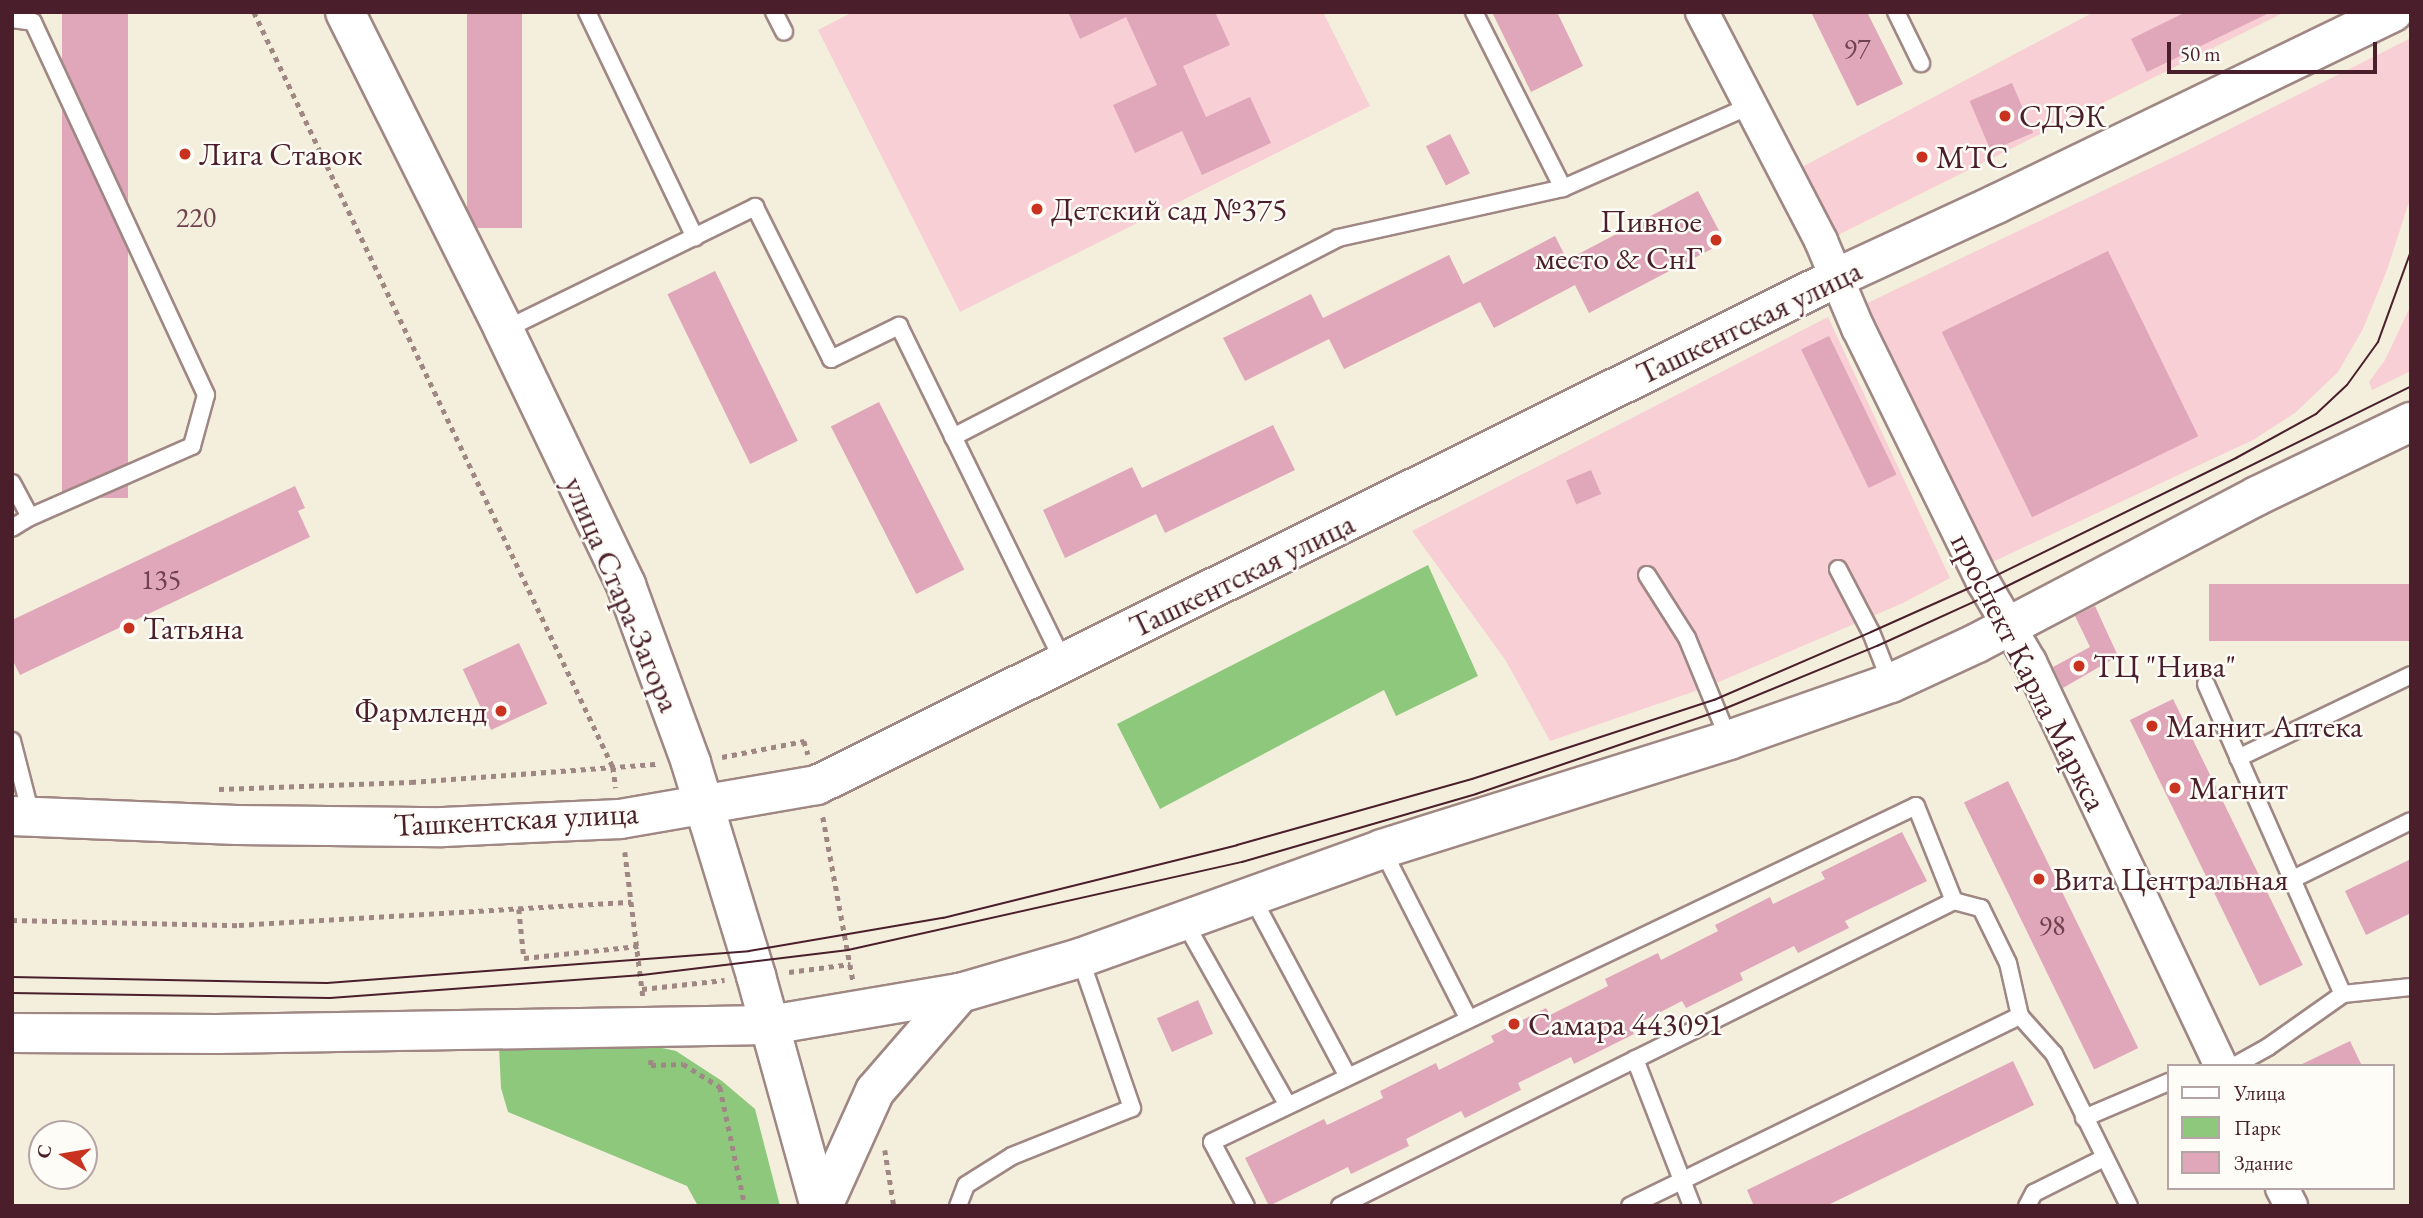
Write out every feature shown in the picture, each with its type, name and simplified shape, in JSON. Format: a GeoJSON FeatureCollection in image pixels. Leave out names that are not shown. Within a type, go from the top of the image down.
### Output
{"type":"FeatureCollection","features":[{"type":"Feature","properties":{"kind":"main road","name":"улица Стара-Загора"},"geometry":{"type":"LineString","coordinates":[[345,12],[504,330],[626,585],[691,762],[822,1206]]}},
{"type":"Feature","properties":{"kind":"main road","name":"Ташкентская улица"},"geometry":{"type":"LineString","coordinates":[[22,817],[237,825],[443,827],[620,820],[702,803],[817,785],[1836,278],[1996,204],[2393,12]]}},
{"type":"Feature","properties":{"kind":"main road"},"geometry":{"type":"LineString","coordinates":[[12,1033],[217,1034],[770,1025],[960,993],[1080,958],[1382,849],[1729,740],[1891,683],[2009,626],[2257,496],[2411,422]]}},
{"type":"Feature","properties":{"kind":"main road"},"geometry":{"type":"LineString","coordinates":[[822,1206],[875,1091],[960,993]]}},
{"type":"Feature","properties":{"kind":"street","name":"проспект Карла Маркса"},"geometry":{"type":"LineString","coordinates":[[1702,12],[1821,240],[1836,278],[1983,582],[2030,662],[2220,1064]]}},
{"type":"Feature","properties":{"kind":"street"},"geometry":{"type":"LineString","coordinates":[[2283,1190],[2291,1206]]}},
{"type":"Feature","properties":{"kind":"lane"},"geometry":{"type":"LineString","coordinates":[[587,12],[695,237]]}},
{"type":"Feature","properties":{"kind":"lane"},"geometry":{"type":"LineString","coordinates":[[774,12],[784,32]]}},
{"type":"Feature","properties":{"kind":"lane"},"geometry":{"type":"LineString","coordinates":[[1474,12],[1563,188]]}},
{"type":"Feature","properties":{"kind":"lane"},"geometry":{"type":"LineString","coordinates":[[1896,12],[1921,63]]}},
{"type":"Feature","properties":{"kind":"lane"},"geometry":{"type":"LineString","coordinates":[[12,19],[33,22],[206,395],[192,446],[30,517],[12,528]]}},
{"type":"Feature","properties":{"kind":"lane"},"geometry":{"type":"LineString","coordinates":[[953,437],[1338,238],[1563,188],[1750,106]]}},
{"type":"Feature","properties":{"kind":"lane"},"geometry":{"type":"LineString","coordinates":[[504,330],[755,207],[831,359],[899,326],[1065,663]]}},
{"type":"Feature","properties":{"kind":"lane"},"geometry":{"type":"LineString","coordinates":[[12,483],[30,517]]}},
{"type":"Feature","properties":{"kind":"lane"},"geometry":{"type":"LineString","coordinates":[[1838,569],[1871,632],[1891,683]]}},
{"type":"Feature","properties":{"kind":"lane"},"geometry":{"type":"LineString","coordinates":[[1647,575],[1687,638],[1729,740]]}},
{"type":"Feature","properties":{"kind":"lane"},"geometry":{"type":"LineString","coordinates":[[2238,758],[2411,675]]}},
{"type":"Feature","properties":{"kind":"lane"},"geometry":{"type":"LineString","coordinates":[[2206,684],[2343,994]]}},
{"type":"Feature","properties":{"kind":"lane"},"geometry":{"type":"LineString","coordinates":[[12,741],[22,817]]}},
{"type":"Feature","properties":{"kind":"lane"},"geometry":{"type":"LineString","coordinates":[[1247,1206],[1212,1142],[1347,1075],[1916,806],[1954,901]]}},
{"type":"Feature","properties":{"kind":"lane"},"geometry":{"type":"LineString","coordinates":[[2293,879],[2411,821]]}},
{"type":"Feature","properties":{"kind":"lane"},"geometry":{"type":"LineString","coordinates":[[1382,849],[1468,1018]]}},
{"type":"Feature","properties":{"kind":"lane"},"geometry":{"type":"LineString","coordinates":[[1251,895],[1347,1075]]}},
{"type":"Feature","properties":{"kind":"lane"},"geometry":{"type":"LineString","coordinates":[[1340,1206],[1954,901],[1981,908],[2008,963],[2020,1016],[2054,1054],[2129,1206]]}},
{"type":"Feature","properties":{"kind":"lane"},"geometry":{"type":"LineString","coordinates":[[1183,919],[1287,1104]]}},
{"type":"Feature","properties":{"kind":"lane"},"geometry":{"type":"LineString","coordinates":[[958,1206],[966,1185],[1012,1156],[1132,1108],[1080,958]]}},
{"type":"Feature","properties":{"kind":"lane"},"geometry":{"type":"LineString","coordinates":[[2238,1064],[2268,1047],[2343,994],[2411,987]]}},
{"type":"Feature","properties":{"kind":"lane"},"geometry":{"type":"LineString","coordinates":[[1630,1206],[2020,1016]]}},
{"type":"Feature","properties":{"kind":"lane"},"geometry":{"type":"LineString","coordinates":[[1635,1059],[1692,1206]]}},
{"type":"Feature","properties":{"kind":"lane"},"geometry":{"type":"LineString","coordinates":[[2084,1118],[2168,1082]]}},
{"type":"Feature","properties":{"kind":"lane"},"geometry":{"type":"LineString","coordinates":[[2027,1206],[2034,1193],[2104,1158]]}},
{"type":"Feature","properties":{"kind":"path"},"geometry":{"type":"LineString","coordinates":[[254,12],[613,767],[638,946],[651,1065],[683,1064],[720,1087],[745,1206]]}},
{"type":"Feature","properties":{"kind":"path"},"geometry":{"type":"LineString","coordinates":[[12,920],[239,925],[631,902]]}},
{"type":"Feature","properties":{"kind":"path"},"geometry":{"type":"LineString","coordinates":[[519,909],[524,958],[638,946]]}},
{"type":"Feature","properties":{"kind":"shaded area","name":"Детский сад №375"},"geometry":{"type":"Polygon","coordinates":[[[853,12],[1323,12],[1370,106],[960,312],[818,30],[853,12]]]}},
{"type":"Feature","properties":{"kind":"shaded area"},"geometry":{"type":"Polygon","coordinates":[[[2094,12],[2285,12],[1836,236],[1802,167],[2094,12]]]}},
{"type":"Feature","properties":{"kind":"shaded area"},"geometry":{"type":"Polygon","coordinates":[[[2411,38],[2411,196],[2387,270],[2363,329],[2338,372],[2295,413],[2253,440],[1984,566],[1861,306],[2184,152],[2411,38]]]}},
{"type":"Feature","properties":{"kind":"shaded area"},"geometry":{"type":"Polygon","coordinates":[[[2411,305],[2411,371],[2372,390],[2369,382],[2385,360],[2411,305]]]}},
{"type":"Feature","properties":{"kind":"shaded area"},"geometry":{"type":"Polygon","coordinates":[[[1828,317],[1950,578],[1903,603],[1707,687],[1550,741],[1506,661],[1412,531],[1828,317]]]}},
{"type":"Feature","properties":{"kind":"green space"},"geometry":{"type":"Polygon","coordinates":[[[1428,565],[1478,676],[1396,716],[1384,690],[1160,809],[1117,724],[1428,565]]]}},
{"type":"Feature","properties":{"kind":"green space"},"geometry":{"type":"Polygon","coordinates":[[[630,1041],[676,1051],[722,1081],[755,1109],[780,1206],[698,1206],[687,1186],[508,1112],[501,1088],[499,1047],[630,1041]]]}},
{"type":"Feature","properties":{"kind":"building"},"geometry":{"type":"Polygon","coordinates":[[[62,12],[128,12],[128,498],[62,498],[62,12]]]}},
{"type":"Feature","properties":{"kind":"building"},"geometry":{"type":"Polygon","coordinates":[[[467,12],[522,12],[522,228],[467,228],[467,12]]]}},
{"type":"Feature","properties":{"kind":"building"},"geometry":{"type":"Polygon","coordinates":[[[1068,12],[1215,12],[1230,45],[1183,66],[1206,117],[1250,97],[1271,143],[1202,175],[1182,131],[1135,153],[1113,105],[1157,85],[1126,17],[1080,39],[1068,12]]]}},
{"type":"Feature","properties":{"kind":"building"},"geometry":{"type":"Polygon","coordinates":[[[1492,12],[1557,12],[1583,66],[1531,92],[1492,12]]]}},
{"type":"Feature","properties":{"kind":"building"},"geometry":{"type":"Polygon","coordinates":[[[1811,12],[1867,12],[1903,84],[1857,106],[1811,12]]]}},
{"type":"Feature","properties":{"kind":"building"},"geometry":{"type":"Polygon","coordinates":[[[2186,12],[2271,12],[2147,72],[2131,39],[2186,12]]]}},
{"type":"Feature","properties":{"kind":"building"},"geometry":{"type":"Polygon","coordinates":[[[2012,83],[2033,133],[1991,151],[1970,101],[2012,83]]]}},
{"type":"Feature","properties":{"kind":"building"},"geometry":{"type":"Polygon","coordinates":[[[1450,134],[1470,173],[1446,185],[1426,146],[1450,134]]]}},
{"type":"Feature","properties":{"kind":"building"},"geometry":{"type":"Polygon","coordinates":[[[1698,191],[1725,242],[1589,313],[1575,285],[1494,328],[1480,302],[1344,369],[1329,339],[1245,381],[1223,338],[1311,294],[1323,318],[1449,255],[1463,284],[1555,236],[1567,260],[1698,191]]]}},
{"type":"Feature","properties":{"kind":"building"},"geometry":{"type":"Polygon","coordinates":[[[2108,251],[2198,436],[2032,517],[1942,332],[2108,251]]]}},
{"type":"Feature","properties":{"kind":"building"},"geometry":{"type":"Polygon","coordinates":[[[715,271],[798,441],[750,464],[667,294],[715,271]]]}},
{"type":"Feature","properties":{"kind":"building"},"geometry":{"type":"Polygon","coordinates":[[[1829,336],[1897,474],[1869,488],[1801,350],[1829,336]]]}},
{"type":"Feature","properties":{"kind":"building"},"geometry":{"type":"Polygon","coordinates":[[[879,402],[964,570],[916,594],[831,427],[879,402]]]}},
{"type":"Feature","properties":{"kind":"building"},"geometry":{"type":"Polygon","coordinates":[[[1273,425],[1295,470],[1165,533],[1156,514],[1065,558],[1043,510],[1132,467],[1142,488],[1273,425]]]}},
{"type":"Feature","properties":{"kind":"building"},"geometry":{"type":"Polygon","coordinates":[[[1591,470],[1601,494],[1576,504],[1566,481],[1591,470]]]}},
{"type":"Feature","properties":{"kind":"building"},"geometry":{"type":"Polygon","coordinates":[[[295,486],[305,508],[298,511],[310,537],[20,675],[12,659],[12,620],[295,486]]]}},
{"type":"Feature","properties":{"kind":"building"},"geometry":{"type":"Polygon","coordinates":[[[2209,584],[2411,584],[2411,641],[2209,641],[2209,584]]]}},
{"type":"Feature","properties":{"kind":"building"},"geometry":{"type":"Polygon","coordinates":[[[2095,606],[2118,656],[2063,688],[2053,667],[2090,647],[2075,616],[2095,606]]]}},
{"type":"Feature","properties":{"kind":"building"},"geometry":{"type":"Polygon","coordinates":[[[519,643],[547,704],[491,730],[463,669],[519,643]]]}},
{"type":"Feature","properties":{"kind":"building"},"geometry":{"type":"Polygon","coordinates":[[[2173,699],[2303,965],[2260,986],[2130,720],[2173,699]]]}},
{"type":"Feature","properties":{"kind":"building"},"geometry":{"type":"Polygon","coordinates":[[[2008,781],[2138,1048],[2094,1069],[1964,802],[2008,781]]]}},
{"type":"Feature","properties":{"kind":"building"},"geometry":{"type":"Polygon","coordinates":[[[1902,832],[1927,881],[1845,921],[1849,928],[1798,953],[1794,946],[1740,973],[1743,980],[1686,1008],[1682,1001],[1631,1027],[1634,1034],[1574,1064],[1571,1057],[1518,1083],[1521,1090],[1465,1118],[1461,1111],[1406,1139],[1409,1146],[1351,1174],[1348,1167],[1269,1206],[1245,1158],[1324,1119],[1327,1125],[1383,1098],[1380,1091],[1436,1063],[1439,1070],[1494,1042],[1491,1036],[1546,1008],[1550,1015],[1608,986],[1605,979],[1658,953],[1661,960],[1718,931],[1715,925],[1770,897],[1773,904],[1825,879],[1821,872],[1902,832]]]}},
{"type":"Feature","properties":{"kind":"building"},"geometry":{"type":"Polygon","coordinates":[[[2411,859],[2411,913],[2366,935],[2345,891],[2411,859]]]}},
{"type":"Feature","properties":{"kind":"building"},"geometry":{"type":"Polygon","coordinates":[[[1198,1000],[1213,1034],[1172,1052],[1157,1018],[1198,1000]]]}},
{"type":"Feature","properties":{"kind":"building"},"geometry":{"type":"Polygon","coordinates":[[[2350,1041],[2361,1064],[2302,1064],[2350,1041]]]}},
{"type":"Feature","properties":{"kind":"building"},"geometry":{"type":"Polygon","coordinates":[[[2013,1061],[2034,1105],[1826,1206],[1754,1206],[1747,1190],[2013,1061]]]}},
{"type":"Feature","properties":{"kind":"tram line"},"geometry":{"type":"LineString","coordinates":[[12,977],[327,983],[749,951],[943,918],[1237,845],[1472,779],[1714,700],[1983,582],[2236,458],[2316,414],[2347,385],[2378,342],[2411,251]]}},
{"type":"Feature","properties":{"kind":"tram line"},"geometry":{"type":"LineString","coordinates":[[12,993],[330,998],[642,975],[848,950],[1242,862],[1476,794],[1719,711],[1877,646],[1991,594],[2411,386]]}},
{"type":"Feature","properties":{"kind":"place","name":"СДЭК"},"geometry":{"type":"Point","coordinates":[2005,116]}},
{"type":"Feature","properties":{"kind":"place","name":"Лига Ставок"},"geometry":{"type":"Point","coordinates":[185,154]}},
{"type":"Feature","properties":{"kind":"place","name":"МТС"},"geometry":{"type":"Point","coordinates":[1922,157]}},
{"type":"Feature","properties":{"kind":"place","name":"Детский сад №375"},"geometry":{"type":"Point","coordinates":[1037,209]}},
{"type":"Feature","properties":{"kind":"place","name":"Пивное место & СнГ"},"geometry":{"type":"Point","coordinates":[1716,240]}},
{"type":"Feature","properties":{"kind":"place","name":"Татьяна"},"geometry":{"type":"Point","coordinates":[129,628]}},
{"type":"Feature","properties":{"kind":"place","name":"ТЦ \"Нива\""},"geometry":{"type":"Point","coordinates":[2079,666]}},
{"type":"Feature","properties":{"kind":"place","name":"Фармленд"},"geometry":{"type":"Point","coordinates":[501,711]}},
{"type":"Feature","properties":{"kind":"place","name":"Магнит Аптека"},"geometry":{"type":"Point","coordinates":[2152,726]}},
{"type":"Feature","properties":{"kind":"place","name":"Магнит"},"geometry":{"type":"Point","coordinates":[2175,788]}},
{"type":"Feature","properties":{"kind":"place","name":"Вита Центральная"},"geometry":{"type":"Point","coordinates":[2039,879]}},
{"type":"Feature","properties":{"kind":"place","name":"Самара 443091"},"geometry":{"type":"Point","coordinates":[1514,1024]}}]}
